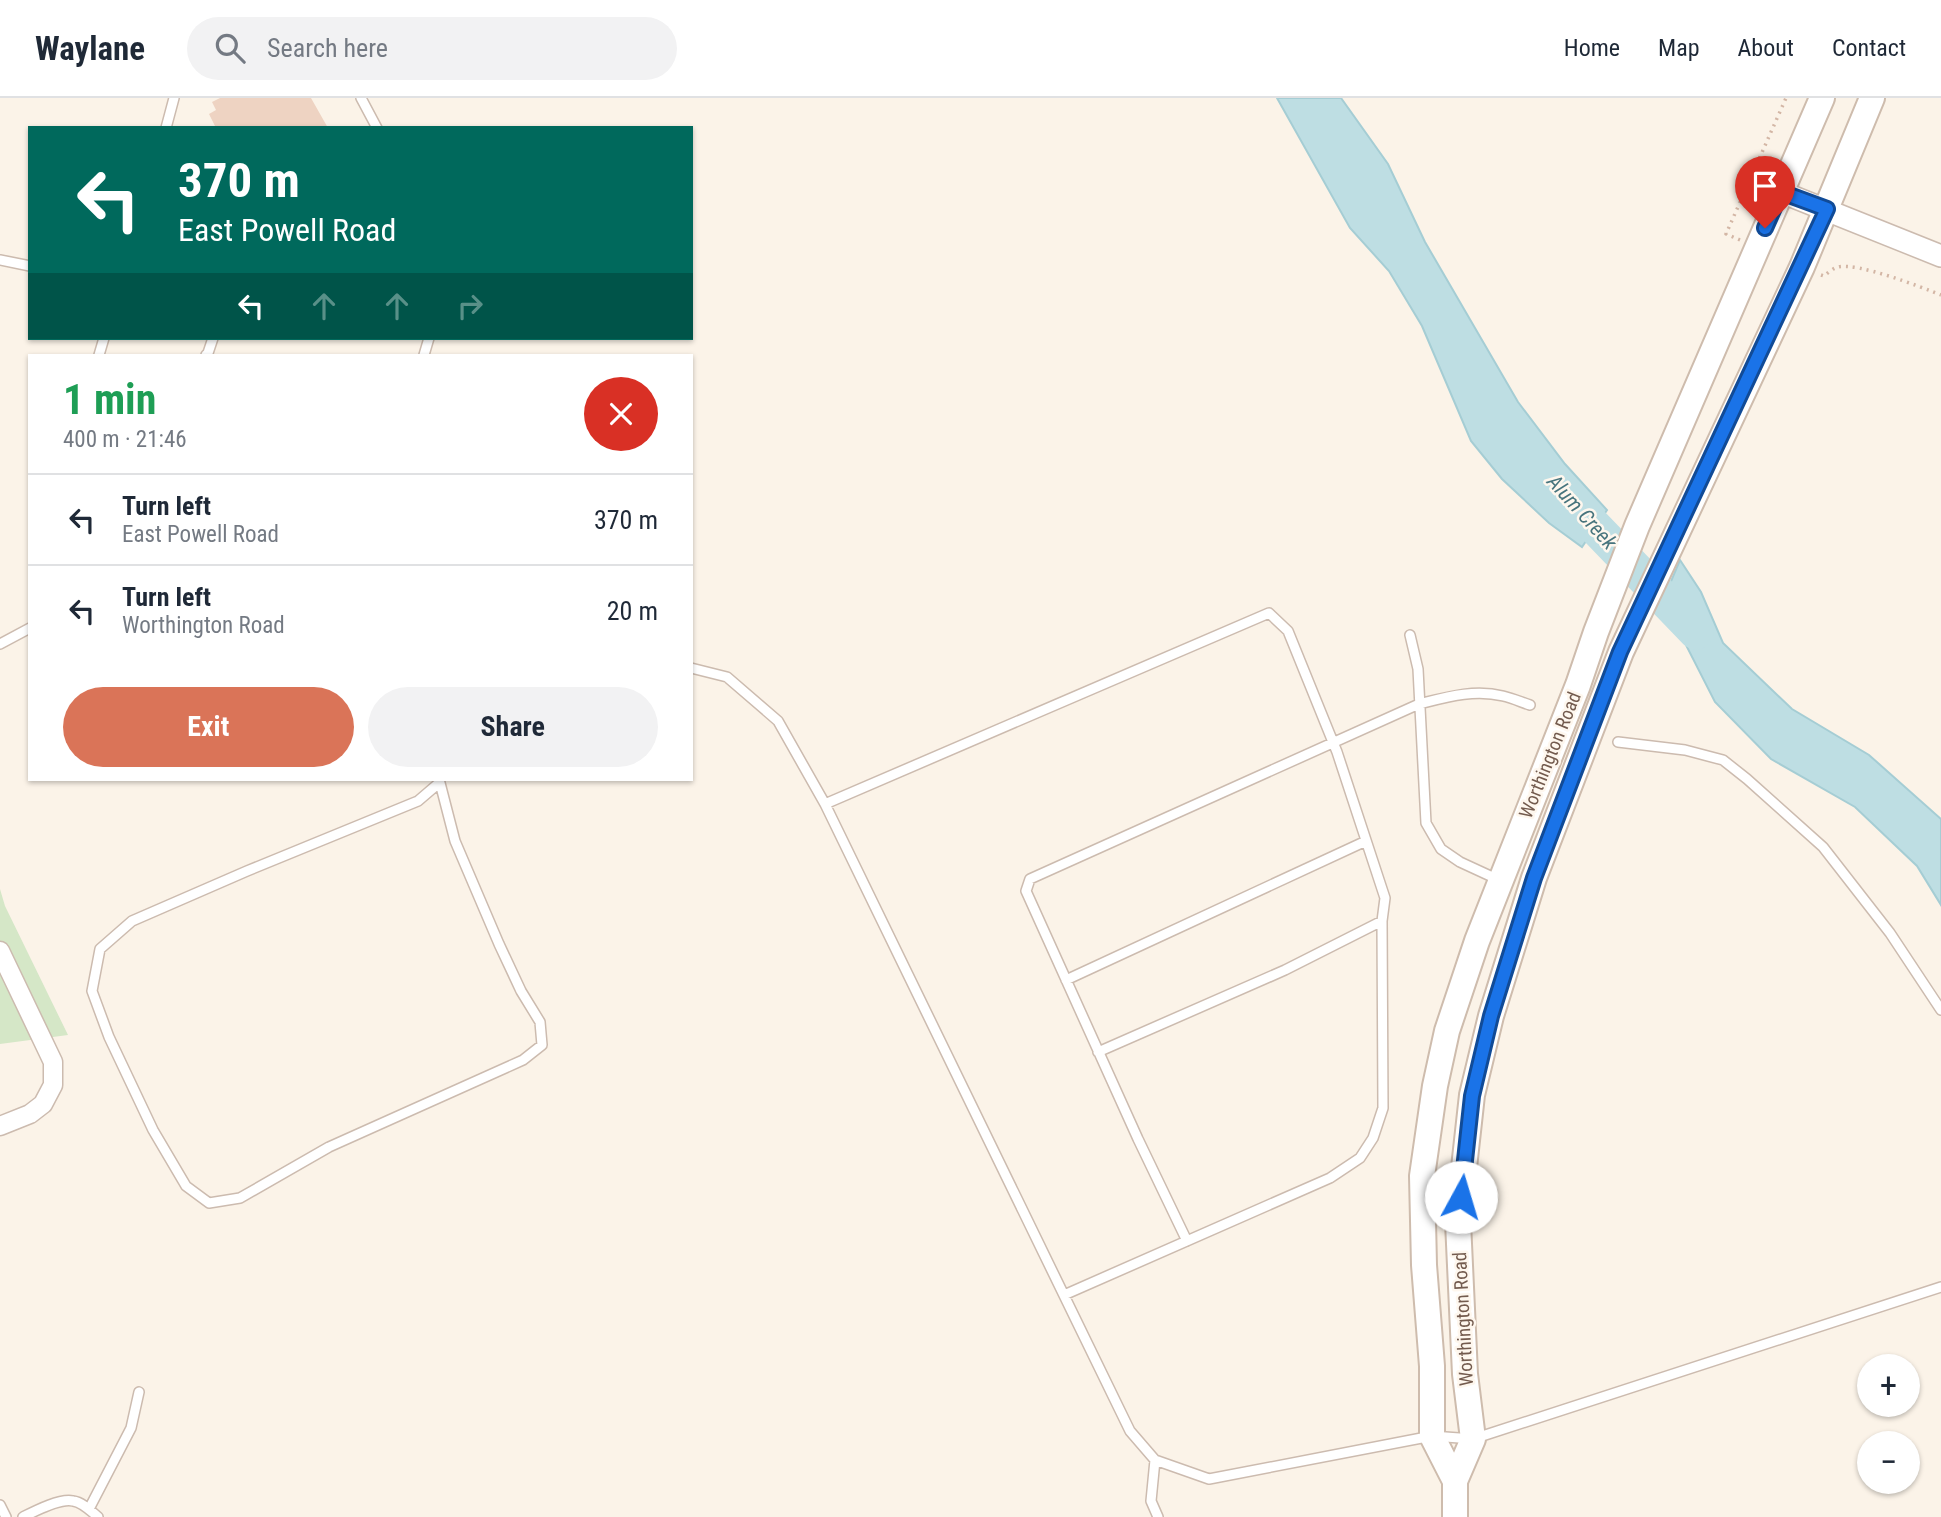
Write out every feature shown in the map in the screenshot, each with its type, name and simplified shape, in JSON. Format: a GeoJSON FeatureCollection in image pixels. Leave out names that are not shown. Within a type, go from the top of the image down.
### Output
{"type":"FeatureCollection","features":[{"type":"Feature","properties":{"kind":"main road","name":"Worthington Road"},"geometry":{"type":"LineString","coordinates":[[1455,1481],[1432,1436],[1432,1366],[1424,1265],[1422,1176],[1435,1086],[1447,1031],[1500,881],[1658,476],[1822,98]]}},
{"type":"Feature","properties":{"kind":"main road","name":"Worthington Road"},"geometry":{"type":"LineString","coordinates":[[1455,1517],[1455,1481],[1473,1439],[1465,1374],[1458,1223],[1472,1096],[1491,1016],[1531,888],[1620,652],[1827,209],[1872,98]]}},
{"type":"Feature","properties":{"kind":"street"},"geometry":{"type":"LineString","coordinates":[[1781,192],[1941,256]]}},
{"type":"Feature","properties":{"kind":"street"},"geometry":{"type":"LineString","coordinates":[[1500,881],[1531,888]]}},
{"type":"Feature","properties":{"kind":"street"},"geometry":{"type":"LineString","coordinates":[[0,951],[53,1062],[53,1085],[43,1104],[30,1114],[0,1126]]}},
{"type":"Feature","properties":{"kind":"lane"},"geometry":{"type":"LineString","coordinates":[[167,126],[174,98]]}},
{"type":"Feature","properties":{"kind":"lane"},"geometry":{"type":"LineString","coordinates":[[361,98],[376,126]]}},
{"type":"Feature","properties":{"kind":"lane"},"geometry":{"type":"LineString","coordinates":[[0,260],[28,266]]}},
{"type":"Feature","properties":{"kind":"lane"},"geometry":{"type":"LineString","coordinates":[[825,804],[1269,613],[1287,631],[1333,742],[1385,898],[1382,921],[1382,1108],[1373,1138],[1360,1158],[1330,1178],[1064,1295]]}},
{"type":"Feature","properties":{"kind":"lane"},"geometry":{"type":"LineString","coordinates":[[0,644],[28,629]]}},
{"type":"Feature","properties":{"kind":"lane"},"geometry":{"type":"LineString","coordinates":[[1410,635],[1418,668],[1426,823],[1441,849],[1460,862],[1500,881]]}},
{"type":"Feature","properties":{"kind":"lane"},"geometry":{"type":"LineString","coordinates":[[693,668],[727,677],[778,721],[825,804],[1130,1430],[1156,1460],[1209,1479],[1432,1436],[1473,1439],[1941,1287]]}},
{"type":"Feature","properties":{"kind":"lane"},"geometry":{"type":"LineString","coordinates":[[1187,1241],[1026,891],[1031,878],[1419,704],[1456,694],[1476,693],[1503,696],[1530,705]]}},
{"type":"Feature","properties":{"kind":"lane"},"geometry":{"type":"LineString","coordinates":[[1618,741],[1685,750],[1723,760],[1747,779],[1823,847],[1890,933],[1941,1010]]}},
{"type":"Feature","properties":{"kind":"lane"},"geometry":{"type":"LineString","coordinates":[[439,781],[455,841],[521,991],[540,1022],[542,1045],[523,1060],[329,1147],[240,1198],[209,1203],[186,1186],[153,1130],[109,1037],[92,991],[100,949],[132,921],[418,801],[439,781]]}},
{"type":"Feature","properties":{"kind":"lane"},"geometry":{"type":"LineString","coordinates":[[1066,980],[1367,841]]}},
{"type":"Feature","properties":{"kind":"lane"},"geometry":{"type":"LineString","coordinates":[[1098,1052],[1285,970],[1382,921]]}},
{"type":"Feature","properties":{"kind":"lane"},"geometry":{"type":"LineString","coordinates":[[89,1509],[131,1428],[139,1392]]}},
{"type":"Feature","properties":{"kind":"lane"},"geometry":{"type":"LineString","coordinates":[[1156,1460],[1151,1501],[1158,1517]]}},
{"type":"Feature","properties":{"kind":"lane"},"geometry":{"type":"LineString","coordinates":[[23,1517],[41,1508],[73,1500],[97,1517]]}},
{"type":"Feature","properties":{"kind":"lane"},"geometry":{"type":"LineString","coordinates":[[0,1505],[6,1517]]}},
{"type":"Feature","properties":{"kind":"green space"},"geometry":{"type":"Polygon","coordinates":[[[0,889],[5,906],[68,1035],[0,1044],[0,889]]]}},
{"type":"Feature","properties":{"kind":"water"},"geometry":{"type":"Polygon","coordinates":[[[1277,98],[1341,98],[1388,164],[1425,242],[1518,402],[1565,464],[1607,510],[1582,547],[1549,523],[1502,479],[1471,441],[1422,326],[1389,271],[1350,228],[1277,98]]]}},
{"type":"Feature","properties":{"kind":"water"},"geometry":{"type":"Polygon","coordinates":[[[1680,560],[1701,592],[1723,643],[1792,709],[1869,755],[1941,819],[1941,905],[1917,866],[1855,807],[1771,759],[1715,702],[1685,643],[1658,612],[1680,560]]]}},
{"type":"Feature","properties":{"kind":"building"},"geometry":{"type":"Polygon","coordinates":[[[220,98],[311,98],[327,126],[215,126],[209,114],[216,110],[212,102],[220,98]]]}},
{"type":"Feature","properties":{"kind":"waterway","name":"Alum Creek"},"geometry":{"type":"LineString","coordinates":[[1564,492],[1696,632]]}},
{"type":"Feature","properties":{"kind":"route"},"geometry":{"type":"LineString","coordinates":[[1461,1197],[1472,1096],[1491,1016],[1534,878],[1620,652],[1827,209],[1781,192],[1765,228]]}}]}
